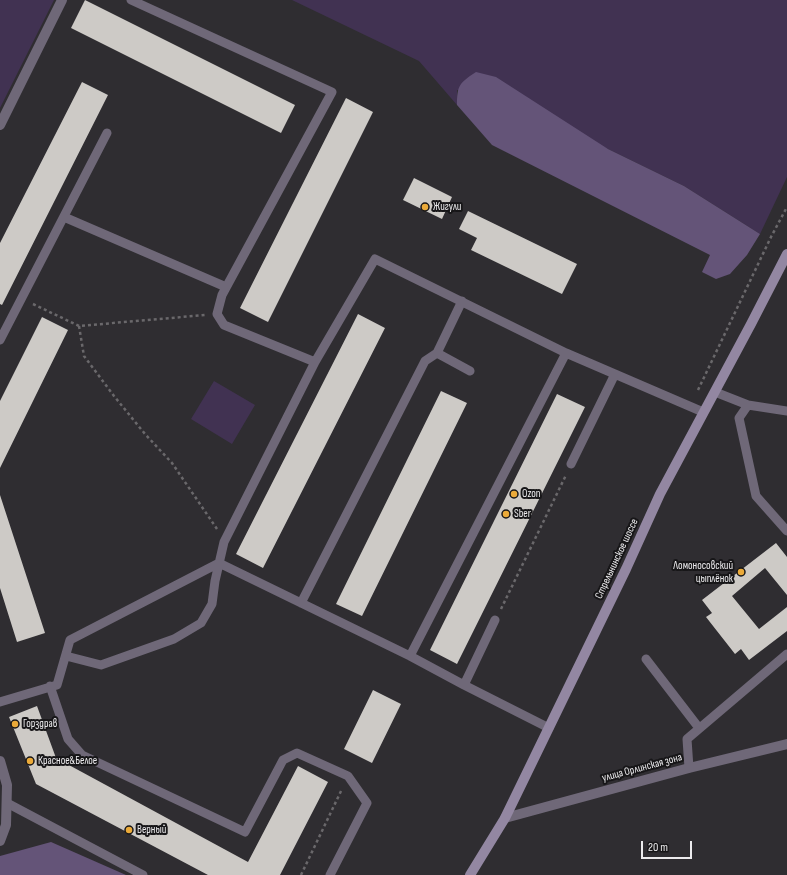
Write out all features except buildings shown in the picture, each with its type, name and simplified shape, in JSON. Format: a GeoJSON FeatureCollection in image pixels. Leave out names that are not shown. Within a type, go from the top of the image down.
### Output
{"type":"FeatureCollection","features":[{"type":"Feature","properties":{"kind":"main road","name":"Стрельнинское шоссе"},"geometry":{"type":"LineString","coordinates":[[470,875],[505,818],[626,569],[660,494],[787,254]]}},
{"type":"Feature","properties":{"kind":"street"},"geometry":{"type":"LineString","coordinates":[[0,125],[62,0]]}},
{"type":"Feature","properties":{"kind":"street","name":"улица Орлинская зона"},"geometry":{"type":"LineString","coordinates":[[505,818],[689,768],[787,744]]}},
{"type":"Feature","properties":{"kind":"street"},"geometry":{"type":"LineString","coordinates":[[0,761],[7,785],[6,825],[0,841]]}},
{"type":"Feature","properties":{"kind":"lane"},"geometry":{"type":"LineString","coordinates":[[131,0],[332,92],[226,286],[217,314],[224,325],[315,362]]}},
{"type":"Feature","properties":{"kind":"lane"},"geometry":{"type":"LineString","coordinates":[[0,340],[107,133]]}},
{"type":"Feature","properties":{"kind":"lane"},"geometry":{"type":"LineString","coordinates":[[64,217],[226,286]]}},
{"type":"Feature","properties":{"kind":"lane"},"geometry":{"type":"LineString","coordinates":[[66,656],[101,665],[174,639],[201,623],[212,604],[215,581],[224,542],[315,362],[375,259],[566,353],[703,412]]}},
{"type":"Feature","properties":{"kind":"lane"},"geometry":{"type":"LineString","coordinates":[[301,604],[426,361],[437,353],[462,301]]}},
{"type":"Feature","properties":{"kind":"lane"},"geometry":{"type":"LineString","coordinates":[[437,353],[470,371]]}},
{"type":"Feature","properties":{"kind":"lane"},"geometry":{"type":"LineString","coordinates":[[410,656],[566,353]]}},
{"type":"Feature","properties":{"kind":"lane"},"geometry":{"type":"LineString","coordinates":[[571,464],[615,374]]}},
{"type":"Feature","properties":{"kind":"lane"},"geometry":{"type":"LineString","coordinates":[[715,392],[748,405],[787,411]]}},
{"type":"Feature","properties":{"kind":"lane"},"geometry":{"type":"LineString","coordinates":[[748,405],[739,418],[756,496],[787,531]]}},
{"type":"Feature","properties":{"kind":"lane"},"geometry":{"type":"LineString","coordinates":[[219,563],[410,656],[549,728]]}},
{"type":"Feature","properties":{"kind":"lane"},"geometry":{"type":"LineString","coordinates":[[0,702],[57,685],[70,640],[219,563]]}},
{"type":"Feature","properties":{"kind":"lane"},"geometry":{"type":"LineString","coordinates":[[464,685],[495,620]]}},
{"type":"Feature","properties":{"kind":"lane"},"geometry":{"type":"LineString","coordinates":[[689,768],[687,739],[787,654]]}},
{"type":"Feature","properties":{"kind":"lane"},"geometry":{"type":"LineString","coordinates":[[646,659],[699,728]]}},
{"type":"Feature","properties":{"kind":"lane"},"geometry":{"type":"LineString","coordinates":[[50,686],[68,739],[82,754],[245,832],[283,760],[296,752],[348,776],[367,804],[330,875]]}},
{"type":"Feature","properties":{"kind":"lane"},"geometry":{"type":"LineString","coordinates":[[7,804],[143,875]]}},
{"type":"Feature","properties":{"kind":"path"},"geometry":{"type":"LineString","coordinates":[[701,384],[771,237],[787,207]]}},
{"type":"Feature","properties":{"kind":"path"},"geometry":{"type":"LineString","coordinates":[[22,298],[79,326],[217,314]]}},
{"type":"Feature","properties":{"kind":"path"},"geometry":{"type":"LineString","coordinates":[[79,326],[84,356],[118,402],[172,463],[214,524],[224,542]]}},
{"type":"Feature","properties":{"kind":"path"},"geometry":{"type":"LineString","coordinates":[[495,620],[571,464]]}},
{"type":"Feature","properties":{"kind":"path"},"geometry":{"type":"LineString","coordinates":[[301,875],[348,776]]}},
{"type":"Feature","properties":{"kind":"shaded area"},"geometry":{"type":"Polygon","coordinates":[[[0,0],[54,0],[0,108],[0,0]]]}},
{"type":"Feature","properties":{"kind":"shaded area"},"geometry":{"type":"Polygon","coordinates":[[[292,0],[787,0],[787,177],[760,234],[684,186],[608,149],[457,90],[457,105],[419,61],[292,0]]]}},
{"type":"Feature","properties":{"kind":"shaded area"},"geometry":{"type":"Polygon","coordinates":[[[476,72],[496,77],[608,149],[684,186],[760,234],[747,255],[730,274],[716,279],[702,272],[710,255],[492,145],[457,105],[460,86],[466,79],[476,72]]]}},
{"type":"Feature","properties":{"kind":"shaded area"},"geometry":{"type":"Polygon","coordinates":[[[214,381],[255,405],[232,444],[191,419],[214,381]]]}},
{"type":"Feature","properties":{"kind":"shaded area"},"geometry":{"type":"Polygon","coordinates":[[[51,842],[126,875],[0,875],[0,856],[51,842]]]}},
{"type":"Feature","properties":{"kind":"place","name":"Жигули"},"geometry":{"type":"Point","coordinates":[425,207]}},
{"type":"Feature","properties":{"kind":"place","name":"Ozon"},"geometry":{"type":"Point","coordinates":[514,494]}},
{"type":"Feature","properties":{"kind":"place","name":"Sber"},"geometry":{"type":"Point","coordinates":[506,514]}},
{"type":"Feature","properties":{"kind":"place","name":"Ломоносовский цыплёнок"},"geometry":{"type":"Point","coordinates":[741,572]}},
{"type":"Feature","properties":{"kind":"place","name":"Горздрав"},"geometry":{"type":"Point","coordinates":[15,724]}},
{"type":"Feature","properties":{"kind":"place","name":"Красное&Белое"},"geometry":{"type":"Point","coordinates":[30,761]}},
{"type":"Feature","properties":{"kind":"place","name":"Верный"},"geometry":{"type":"Point","coordinates":[129,830]}}]}
